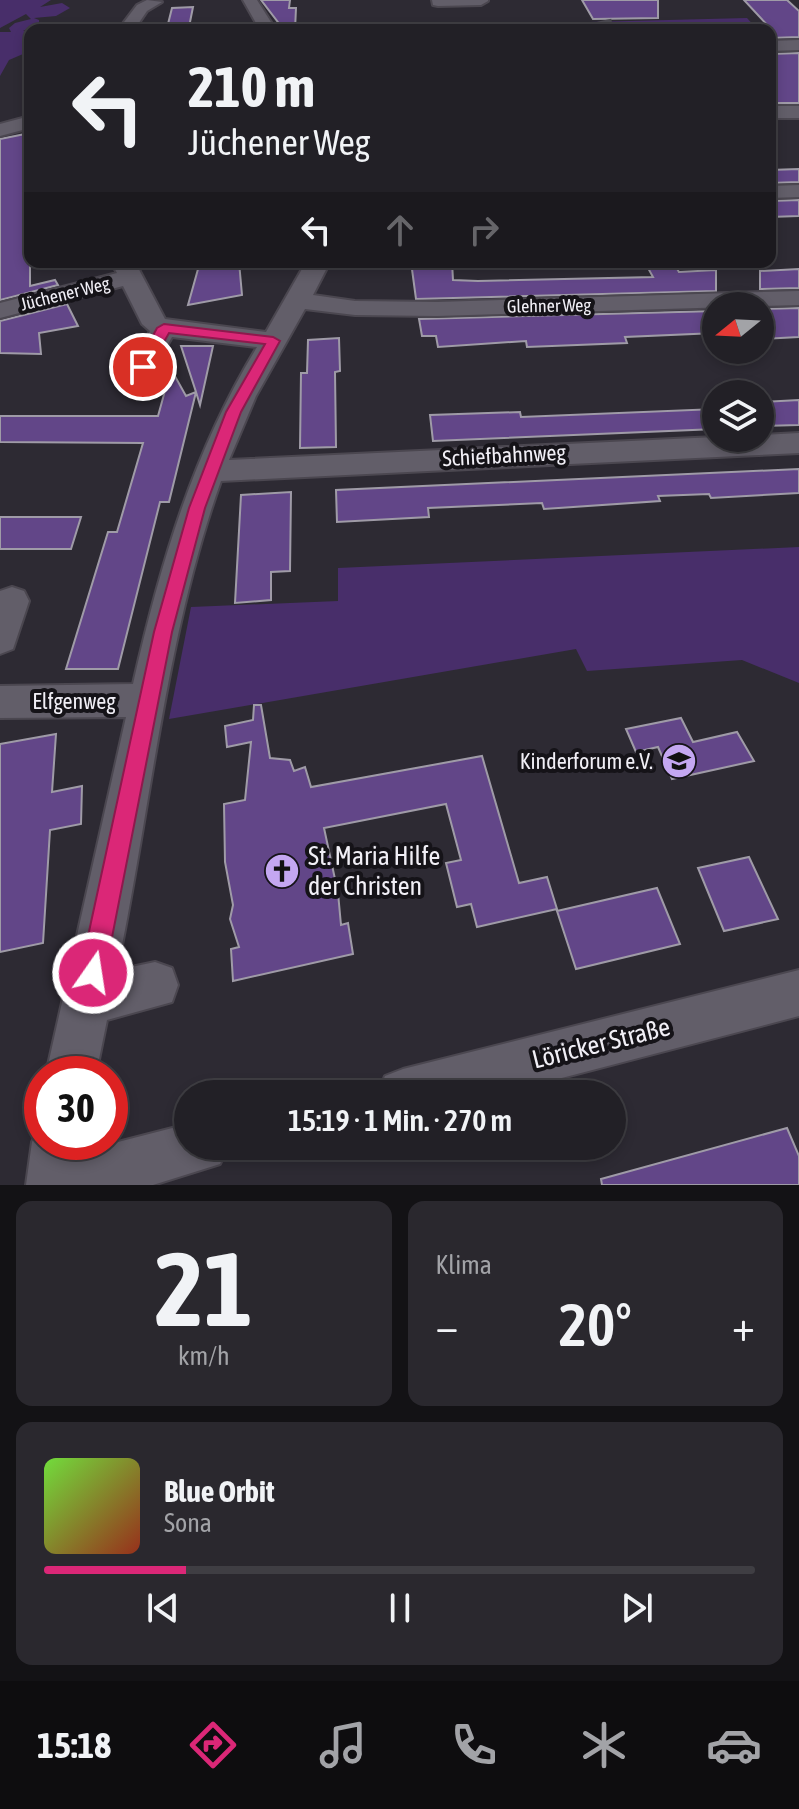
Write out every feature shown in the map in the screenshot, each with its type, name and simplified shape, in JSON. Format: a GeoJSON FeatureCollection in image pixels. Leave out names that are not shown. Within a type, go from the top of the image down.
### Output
{"type":"FeatureCollection","features":[{"type":"Feature","properties":{"kind":"street"},"geometry":{"type":"LineString","coordinates":[[250,0],[264,24]]}},
{"type":"Feature","properties":{"kind":"street"},"geometry":{"type":"LineString","coordinates":[[439,6],[481,1]]}},
{"type":"Feature","properties":{"kind":"street"},"geometry":{"type":"LineString","coordinates":[[130,24],[142,8],[155,2]]}},
{"type":"Feature","properties":{"kind":"street"},"geometry":{"type":"LineString","coordinates":[[776,46],[799,45]]}},
{"type":"Feature","properties":{"kind":"street"},"geometry":{"type":"LineString","coordinates":[[776,112],[799,112]]}},
{"type":"Feature","properties":{"kind":"street"},"geometry":{"type":"LineString","coordinates":[[0,130],[24,124]]}},
{"type":"Feature","properties":{"kind":"street"},"geometry":{"type":"LineString","coordinates":[[776,192],[799,191]]}},
{"type":"Feature","properties":{"kind":"street"},"geometry":{"type":"LineString","coordinates":[[75,1056],[86,1001],[134,857],[148,700],[163,632],[209,471],[234,412],[315,268]]}},
{"type":"Feature","properties":{"kind":"street","name":"Jüchener Weg"},"geometry":{"type":"LineString","coordinates":[[0,311],[126,270],[155,324],[164,328]]}},
{"type":"Feature","properties":{"kind":"street","name":"Glehner Weg"},"geometry":{"type":"LineString","coordinates":[[299,301],[355,308],[437,309],[799,298]]}},
{"type":"Feature","properties":{"kind":"street"},"geometry":{"type":"LineString","coordinates":[[143,367],[164,328],[273,341]]}},
{"type":"Feature","properties":{"kind":"street"},"geometry":{"type":"LineString","coordinates":[[528,425],[534,454]]}},
{"type":"Feature","properties":{"kind":"street","name":"Schiefbahnweg"},"geometry":{"type":"LineString","coordinates":[[209,471],[799,443]]}},
{"type":"Feature","properties":{"kind":"street"},"geometry":{"type":"LineString","coordinates":[[0,639],[12,601]]}},
{"type":"Feature","properties":{"kind":"street","name":"Elfgenweg"},"geometry":{"type":"LineString","coordinates":[[0,702],[148,700]]}},
{"type":"Feature","properties":{"kind":"street"},"geometry":{"type":"LineString","coordinates":[[86,1001],[155,985]]}},
{"type":"Feature","properties":{"kind":"street","name":"Löricker Straße"},"geometry":{"type":"LineString","coordinates":[[458,1080],[799,993]]}},
{"type":"Feature","properties":{"kind":"street"},"geometry":{"type":"LineString","coordinates":[[56,1160],[53,1185],[174,1153]]}},
{"type":"Feature","properties":{"kind":"shaded area"},"geometry":{"type":"Polygon","coordinates":[[[0,0],[51,0],[40,7],[62,3],[70,8],[56,16],[34,18],[39,20],[37,24],[24,24],[24,54],[9,60],[0,76],[0,32],[11,32],[9,28],[15,23],[31,19],[26,14],[0,28],[0,0]]]}},
{"type":"Feature","properties":{"kind":"shaded area"},"geometry":{"type":"Polygon","coordinates":[[[747,18],[752,24],[590,24],[747,18]]]}},
{"type":"Feature","properties":{"kind":"shaded area"},"geometry":{"type":"Polygon","coordinates":[[[799,547],[799,683],[742,660],[587,671],[576,649],[169,719],[191,607],[338,601],[338,568],[799,547]]]}},
{"type":"Feature","properties":{"kind":"building"},"geometry":{"type":"Polygon","coordinates":[[[261,0],[290,0],[289,8],[296,8],[295,24],[279,24],[261,0]]]}},
{"type":"Feature","properties":{"kind":"building"},"geometry":{"type":"Polygon","coordinates":[[[582,0],[658,0],[658,18],[593,19],[582,0]]]}},
{"type":"Feature","properties":{"kind":"building"},"geometry":{"type":"Polygon","coordinates":[[[744,0],[787,0],[799,11],[799,37],[776,38],[776,24],[766,24],[744,0]]]}},
{"type":"Feature","properties":{"kind":"building"},"geometry":{"type":"Polygon","coordinates":[[[193,7],[190,24],[168,24],[172,8],[193,7]]]}},
{"type":"Feature","properties":{"kind":"building"},"geometry":{"type":"Polygon","coordinates":[[[799,53],[799,103],[776,103],[776,54],[799,53]]]}},
{"type":"Feature","properties":{"kind":"building"},"geometry":{"type":"Polygon","coordinates":[[[24,134],[24,268],[30,268],[30,286],[55,280],[58,285],[0,300],[0,139],[24,134]]]}},
{"type":"Feature","properties":{"kind":"building"},"geometry":{"type":"Polygon","coordinates":[[[799,169],[799,182],[776,183],[776,170],[799,169]]]}},
{"type":"Feature","properties":{"kind":"building"},"geometry":{"type":"Polygon","coordinates":[[[799,200],[799,216],[776,217],[776,201],[799,200]]]}},
{"type":"Feature","properties":{"kind":"building"},"geometry":{"type":"Polygon","coordinates":[[[198,268],[240,268],[242,295],[188,305],[198,268]]]}},
{"type":"Feature","properties":{"kind":"building"},"geometry":{"type":"Polygon","coordinates":[[[412,268],[452,268],[453,280],[478,281],[653,277],[648,268],[677,268],[679,272],[716,270],[716,291],[416,299],[412,268]]]}},
{"type":"Feature","properties":{"kind":"building"},"geometry":{"type":"Polygon","coordinates":[[[799,269],[799,288],[760,289],[760,271],[799,269]]]}},
{"type":"Feature","properties":{"kind":"building"},"geometry":{"type":"Polygon","coordinates":[[[67,304],[78,326],[39,333],[41,354],[0,353],[0,321],[67,304]]]}},
{"type":"Feature","properties":{"kind":"building"},"geometry":{"type":"Polygon","coordinates":[[[799,308],[799,337],[774,338],[774,309],[799,308]]]}},
{"type":"Feature","properties":{"kind":"building"},"geometry":{"type":"Polygon","coordinates":[[[702,311],[702,334],[625,337],[627,343],[527,347],[526,341],[438,347],[436,336],[422,336],[419,319],[702,311]]]}},
{"type":"Feature","properties":{"kind":"building"},"geometry":{"type":"Polygon","coordinates":[[[339,338],[340,371],[335,372],[336,447],[300,448],[301,373],[307,373],[308,340],[339,338]]]}},
{"type":"Feature","properties":{"kind":"building"},"geometry":{"type":"Polygon","coordinates":[[[181,346],[213,346],[200,405],[196,392],[181,346]]]}},
{"type":"Feature","properties":{"kind":"building"},"geometry":{"type":"Polygon","coordinates":[[[171,369],[186,396],[196,392],[169,502],[160,502],[118,669],[66,669],[108,532],[117,532],[143,443],[0,442],[0,416],[158,416],[171,369]]]}},
{"type":"Feature","properties":{"kind":"building"},"geometry":{"type":"Polygon","coordinates":[[[799,400],[799,425],[774,426],[774,401],[799,400]]]}},
{"type":"Feature","properties":{"kind":"building"},"geometry":{"type":"Polygon","coordinates":[[[702,410],[702,430],[433,441],[430,415],[520,412],[521,417],[702,410]]]}},
{"type":"Feature","properties":{"kind":"building"},"geometry":{"type":"Polygon","coordinates":[[[799,469],[799,493],[711,498],[709,494],[658,496],[660,501],[544,509],[542,503],[428,508],[429,517],[337,522],[336,490],[799,469]]]}},
{"type":"Feature","properties":{"kind":"building"},"geometry":{"type":"Polygon","coordinates":[[[291,492],[290,571],[271,572],[271,600],[235,603],[241,495],[291,492]]]}},
{"type":"Feature","properties":{"kind":"building"},"geometry":{"type":"Polygon","coordinates":[[[0,517],[81,517],[71,549],[0,549],[0,517]]]}},
{"type":"Feature","properties":{"kind":"building"},"geometry":{"type":"Polygon","coordinates":[[[254,705],[261,705],[270,758],[290,760],[294,771],[305,767],[311,787],[482,756],[519,883],[547,877],[557,909],[477,927],[471,904],[457,907],[446,863],[461,860],[446,804],[324,828],[338,893],[341,925],[348,923],[353,954],[233,981],[231,949],[239,947],[230,919],[233,905],[225,862],[224,804],[245,800],[251,742],[227,747],[225,726],[253,720],[254,705]]]}},
{"type":"Feature","properties":{"kind":"building"},"geometry":{"type":"Polygon","coordinates":[[[681,718],[693,742],[737,732],[754,761],[672,779],[658,747],[636,752],[626,729],[681,718]]]}},
{"type":"Feature","properties":{"kind":"building"},"geometry":{"type":"Polygon","coordinates":[[[56,734],[52,792],[82,786],[81,824],[50,830],[43,943],[0,952],[0,744],[56,734]]]}},
{"type":"Feature","properties":{"kind":"building"},"geometry":{"type":"Polygon","coordinates":[[[749,857],[778,919],[724,931],[698,868],[749,857]]]}},
{"type":"Feature","properties":{"kind":"building"},"geometry":{"type":"Polygon","coordinates":[[[657,888],[680,944],[576,969],[557,911],[657,888]]]}},
{"type":"Feature","properties":{"kind":"building"},"geometry":{"type":"Polygon","coordinates":[[[787,1128],[799,1156],[799,1185],[602,1185],[601,1179],[787,1128]]]}},
{"type":"Feature","properties":{"kind":"place","name":"Kinderforum e.V."},"geometry":{"type":"Point","coordinates":[679,761]}},
{"type":"Feature","properties":{"kind":"place","name":"St. Maria Hilfe der Christen"},"geometry":{"type":"Point","coordinates":[282,871]}},
{"type":"Feature","properties":{"kind":"route"},"geometry":{"type":"LineString","coordinates":[[93,973],[163,632],[197,508],[220,442],[273,341],[164,328],[143,367]]}}]}
